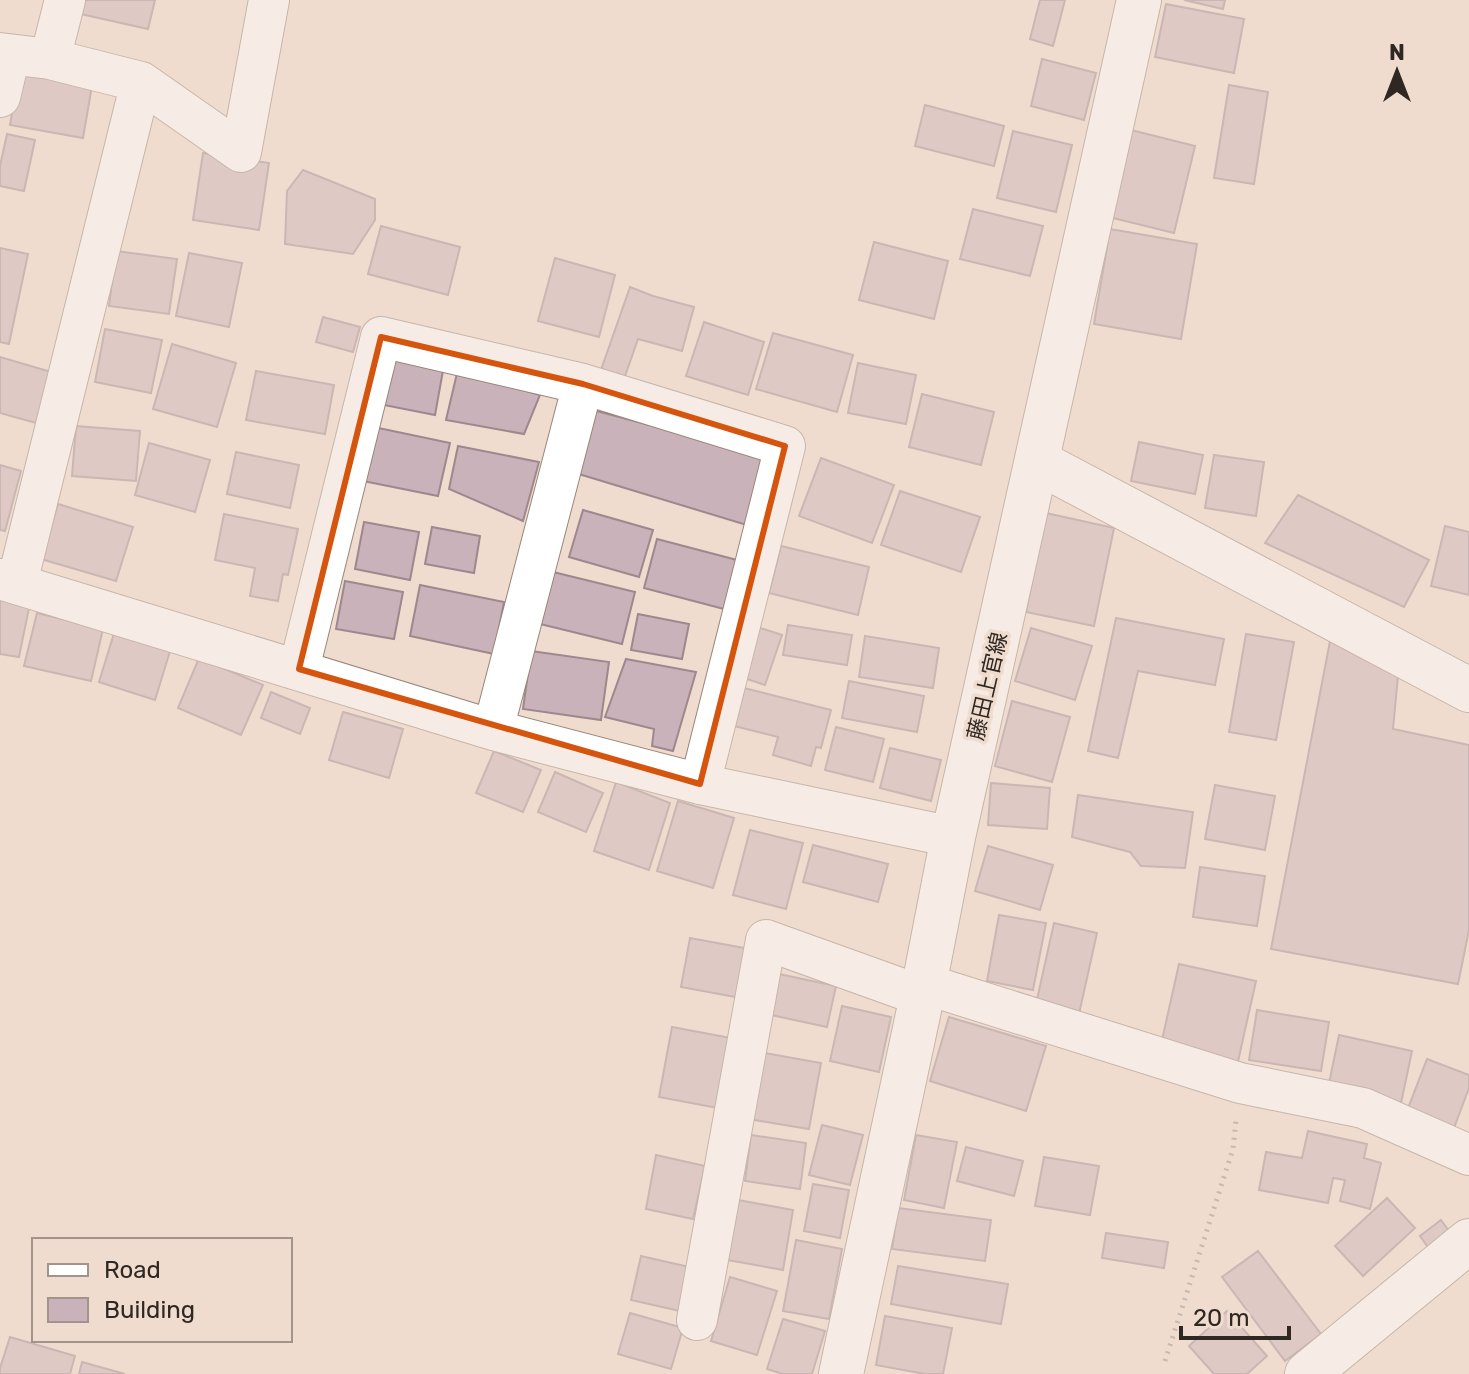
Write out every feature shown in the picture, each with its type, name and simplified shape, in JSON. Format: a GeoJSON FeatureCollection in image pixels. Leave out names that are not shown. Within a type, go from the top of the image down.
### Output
{"type":"FeatureCollection","features":[{"type":"Feature","properties":{"kind":"main road","name":"藤田上官線"},"geometry":{"type":"LineString","coordinates":[[841,1374],[924,990],[953,837],[1139,0]]}},
{"type":"Feature","properties":{"kind":"main road"},"geometry":{"type":"LineString","coordinates":[[1038,462],[1469,690]]}},
{"type":"Feature","properties":{"kind":"main road"},"geometry":{"type":"LineString","coordinates":[[1307,1374],[1469,1241]]}},
{"type":"Feature","properties":{"kind":"street"},"geometry":{"type":"LineString","coordinates":[[50,59],[65,0]]}},
{"type":"Feature","properties":{"kind":"street"},"geometry":{"type":"LineString","coordinates":[[0,97],[5,54],[50,59],[141,82],[241,152],[269,0]]}},
{"type":"Feature","properties":{"kind":"street"},"geometry":{"type":"LineString","coordinates":[[141,82],[8,581],[493,730],[700,784],[953,837]]}},
{"type":"Feature","properties":{"kind":"street"},"geometry":{"type":"LineString","coordinates":[[299,669],[381,337],[583,384],[785,446],[700,784]]}},
{"type":"Feature","properties":{"kind":"street"},"geometry":{"type":"LineString","coordinates":[[493,730],[583,384]]}},
{"type":"Feature","properties":{"kind":"street"},"geometry":{"type":"LineString","coordinates":[[697,1320],[766,940],[1240,1083],[1363,1108],[1469,1155]]}},
{"type":"Feature","properties":{"kind":"path"},"geometry":{"type":"LineString","coordinates":[[1165,1361],[1233,1149],[1240,1083]]}},
{"type":"Feature","properties":{"kind":"highlighted area"},"geometry":{"type":"Polygon","coordinates":[[[381,337],[583,384],[785,446],[700,784],[299,669],[381,337]]]}},
{"type":"Feature","properties":{"kind":"building"},"geometry":{"type":"Polygon","coordinates":[[[79,0],[155,0],[148,29],[76,13],[79,0]]]}},
{"type":"Feature","properties":{"kind":"building"},"geometry":{"type":"Polygon","coordinates":[[[1040,0],[1065,0],[1053,46],[1030,39],[1040,0]]]}},
{"type":"Feature","properties":{"kind":"building"},"geometry":{"type":"Polygon","coordinates":[[[1184,0],[1225,0],[1223,9],[1184,0]]]}},
{"type":"Feature","properties":{"kind":"building"},"geometry":{"type":"Polygon","coordinates":[[[1166,4],[1244,19],[1234,73],[1155,57],[1166,4]]]}},
{"type":"Feature","properties":{"kind":"building"},"geometry":{"type":"Polygon","coordinates":[[[1042,59],[1096,73],[1084,120],[1031,106],[1042,59]]]}},
{"type":"Feature","properties":{"kind":"building"},"geometry":{"type":"Polygon","coordinates":[[[20,67],[93,80],[83,138],[10,125],[20,67]]]}},
{"type":"Feature","properties":{"kind":"building"},"geometry":{"type":"Polygon","coordinates":[[[1229,85],[1268,92],[1254,184],[1214,178],[1229,85]]]}},
{"type":"Feature","properties":{"kind":"building"},"geometry":{"type":"Polygon","coordinates":[[[925,105],[1004,126],[994,166],[915,146],[925,105]]]}},
{"type":"Feature","properties":{"kind":"building"},"geometry":{"type":"Polygon","coordinates":[[[1131,130],[1195,146],[1174,233],[1109,217],[1131,130]]]}},
{"type":"Feature","properties":{"kind":"building"},"geometry":{"type":"Polygon","coordinates":[[[1013,131],[1072,145],[1056,212],[997,198],[1013,131]]]}},
{"type":"Feature","properties":{"kind":"building"},"geometry":{"type":"Polygon","coordinates":[[[7,134],[35,140],[24,191],[0,186],[0,166],[7,134]]]}},
{"type":"Feature","properties":{"kind":"building"},"geometry":{"type":"Polygon","coordinates":[[[203,153],[269,163],[259,230],[193,220],[203,153]]]}},
{"type":"Feature","properties":{"kind":"building"},"geometry":{"type":"Polygon","coordinates":[[[303,170],[375,199],[375,220],[353,254],[285,244],[287,191],[303,170]]]}},
{"type":"Feature","properties":{"kind":"building"},"geometry":{"type":"Polygon","coordinates":[[[973,209],[1043,226],[1030,276],[960,259],[973,209]]]}},
{"type":"Feature","properties":{"kind":"building"},"geometry":{"type":"Polygon","coordinates":[[[381,226],[460,247],[448,295],[368,274],[381,226]]]}},
{"type":"Feature","properties":{"kind":"building"},"geometry":{"type":"Polygon","coordinates":[[[1110,229],[1197,244],[1181,339],[1094,324],[1110,229]]]}},
{"type":"Feature","properties":{"kind":"building"},"geometry":{"type":"Polygon","coordinates":[[[874,242],[948,261],[934,319],[859,300],[874,242]]]}},
{"type":"Feature","properties":{"kind":"building"},"geometry":{"type":"Polygon","coordinates":[[[0,248],[28,254],[9,344],[0,342],[0,248]]]}},
{"type":"Feature","properties":{"kind":"building"},"geometry":{"type":"Polygon","coordinates":[[[116,251],[177,259],[169,314],[109,306],[116,251]]]}},
{"type":"Feature","properties":{"kind":"building"},"geometry":{"type":"Polygon","coordinates":[[[189,253],[242,263],[229,327],[176,316],[189,253]]]}},
{"type":"Feature","properties":{"kind":"building"},"geometry":{"type":"Polygon","coordinates":[[[555,258],[615,275],[599,337],[538,321],[555,258]]]}},
{"type":"Feature","properties":{"kind":"building"},"geometry":{"type":"Polygon","coordinates":[[[630,287],[694,307],[682,351],[638,339],[624,379],[601,370],[630,287]]]}},
{"type":"Feature","properties":{"kind":"building"},"geometry":{"type":"Polygon","coordinates":[[[323,317],[360,327],[353,352],[316,342],[323,317]]]}},
{"type":"Feature","properties":{"kind":"building"},"geometry":{"type":"Polygon","coordinates":[[[704,322],[764,342],[748,395],[686,376],[704,322]]]}},
{"type":"Feature","properties":{"kind":"building"},"geometry":{"type":"Polygon","coordinates":[[[105,329],[162,340],[151,393],[95,382],[105,329]]]}},
{"type":"Feature","properties":{"kind":"building"},"geometry":{"type":"Polygon","coordinates":[[[773,333],[853,355],[837,412],[756,389],[773,333]]]}},
{"type":"Feature","properties":{"kind":"building"},"geometry":{"type":"Polygon","coordinates":[[[172,344],[236,363],[217,427],[153,409],[172,344]]]}},
{"type":"Feature","properties":{"kind":"building"},"geometry":{"type":"Polygon","coordinates":[[[393,355],[444,365],[435,415],[384,405],[393,355]]]}},
{"type":"Feature","properties":{"kind":"building"},"geometry":{"type":"Polygon","coordinates":[[[0,357],[51,372],[36,423],[0,413],[0,357]]]}},
{"type":"Feature","properties":{"kind":"building"},"geometry":{"type":"Polygon","coordinates":[[[858,363],[916,375],[906,424],[848,413],[858,363]]]}},
{"type":"Feature","properties":{"kind":"building"},"geometry":{"type":"Polygon","coordinates":[[[458,369],[540,395],[524,434],[446,420],[458,369]]]}},
{"type":"Feature","properties":{"kind":"building"},"geometry":{"type":"Polygon","coordinates":[[[256,371],[334,385],[325,434],[246,420],[256,371]]]}},
{"type":"Feature","properties":{"kind":"building"},"geometry":{"type":"Polygon","coordinates":[[[922,394],[994,412],[981,465],[909,447],[922,394]]]}},
{"type":"Feature","properties":{"kind":"building"},"geometry":{"type":"Polygon","coordinates":[[[589,409],[767,456],[750,526],[569,471],[589,409]]]}},
{"type":"Feature","properties":{"kind":"building"},"geometry":{"type":"Polygon","coordinates":[[[76,426],[140,431],[136,481],[72,476],[76,426]]]}},
{"type":"Feature","properties":{"kind":"building"},"geometry":{"type":"Polygon","coordinates":[[[369,426],[450,443],[438,496],[358,480],[369,426]]]}},
{"type":"Feature","properties":{"kind":"building"},"geometry":{"type":"Polygon","coordinates":[[[1139,442],[1203,455],[1195,494],[1131,481],[1139,442]]]}},
{"type":"Feature","properties":{"kind":"building"},"geometry":{"type":"Polygon","coordinates":[[[149,443],[210,460],[195,512],[135,495],[149,443]]]}},
{"type":"Feature","properties":{"kind":"building"},"geometry":{"type":"Polygon","coordinates":[[[458,446],[539,462],[523,521],[449,489],[458,446]]]}},
{"type":"Feature","properties":{"kind":"building"},"geometry":{"type":"Polygon","coordinates":[[[236,452],[299,465],[290,508],[227,494],[236,452]]]}},
{"type":"Feature","properties":{"kind":"building"},"geometry":{"type":"Polygon","coordinates":[[[1214,455],[1264,462],[1256,516],[1205,508],[1214,455]]]}},
{"type":"Feature","properties":{"kind":"building"},"geometry":{"type":"Polygon","coordinates":[[[821,458],[894,485],[872,543],[799,516],[821,458]]]}},
{"type":"Feature","properties":{"kind":"building"},"geometry":{"type":"Polygon","coordinates":[[[0,465],[21,471],[5,531],[0,530],[0,465]]]}},
{"type":"Feature","properties":{"kind":"building"},"geometry":{"type":"Polygon","coordinates":[[[900,491],[980,517],[961,572],[881,545],[900,491]]]}},
{"type":"Feature","properties":{"kind":"building"},"geometry":{"type":"Polygon","coordinates":[[[1298,495],[1429,560],[1404,607],[1265,543],[1298,495]]]}},
{"type":"Feature","properties":{"kind":"building"},"geometry":{"type":"Polygon","coordinates":[[[58,504],[133,527],[116,581],[41,559],[58,504]]]}},
{"type":"Feature","properties":{"kind":"building"},"geometry":{"type":"Polygon","coordinates":[[[583,510],[653,530],[639,577],[569,557],[583,510]]]}},
{"type":"Feature","properties":{"kind":"building"},"geometry":{"type":"Polygon","coordinates":[[[1046,513],[1114,528],[1094,626],[1026,612],[1046,513]]]}},
{"type":"Feature","properties":{"kind":"building"},"geometry":{"type":"Polygon","coordinates":[[[224,514],[298,529],[288,575],[283,574],[278,601],[250,596],[255,568],[215,560],[224,514]]]}},
{"type":"Feature","properties":{"kind":"building"},"geometry":{"type":"Polygon","coordinates":[[[364,522],[419,532],[410,580],[355,569],[364,522]]]}},
{"type":"Feature","properties":{"kind":"building"},"geometry":{"type":"Polygon","coordinates":[[[1445,526],[1469,532],[1469,595],[1431,586],[1445,526]]]}},
{"type":"Feature","properties":{"kind":"building"},"geometry":{"type":"Polygon","coordinates":[[[432,527],[480,536],[474,573],[425,564],[432,527]]]}},
{"type":"Feature","properties":{"kind":"building"},"geometry":{"type":"Polygon","coordinates":[[[657,539],[737,560],[724,609],[644,588],[657,539]]]}},
{"type":"Feature","properties":{"kind":"building"},"geometry":{"type":"Polygon","coordinates":[[[781,546],[869,567],[858,615],[769,593],[781,546]]]}},
{"type":"Feature","properties":{"kind":"building"},"geometry":{"type":"Polygon","coordinates":[[[549,571],[635,592],[622,644],[536,623],[549,571]]]}},
{"type":"Feature","properties":{"kind":"building"},"geometry":{"type":"Polygon","coordinates":[[[345,581],[403,592],[394,639],[336,629],[345,581]]]}},
{"type":"Feature","properties":{"kind":"building"},"geometry":{"type":"Polygon","coordinates":[[[420,585],[504,602],[494,654],[410,636],[420,585]]]}},
{"type":"Feature","properties":{"kind":"building"},"geometry":{"type":"Polygon","coordinates":[[[0,597],[30,603],[19,657],[0,654],[0,597]]]}},
{"type":"Feature","properties":{"kind":"building"},"geometry":{"type":"Polygon","coordinates":[[[37,613],[103,629],[91,681],[24,666],[37,613]]]}},
{"type":"Feature","properties":{"kind":"building"},"geometry":{"type":"Polygon","coordinates":[[[638,614],[689,624],[682,659],[631,650],[638,614]]]}},
{"type":"Feature","properties":{"kind":"building"},"geometry":{"type":"Polygon","coordinates":[[[1116,618],[1224,639],[1215,685],[1138,671],[1118,758],[1088,751],[1116,618]]]}},
{"type":"Feature","properties":{"kind":"building"},"geometry":{"type":"Polygon","coordinates":[[[788,625],[852,635],[847,665],[783,655],[788,625]]]}},
{"type":"Feature","properties":{"kind":"building"},"geometry":{"type":"Polygon","coordinates":[[[754,626],[782,635],[765,685],[738,676],[754,626]]]}},
{"type":"Feature","properties":{"kind":"building"},"geometry":{"type":"Polygon","coordinates":[[[1031,628],[1092,646],[1075,700],[1015,681],[1031,628]]]}},
{"type":"Feature","properties":{"kind":"building"},"geometry":{"type":"Polygon","coordinates":[[[115,630],[171,648],[155,700],[99,682],[115,630]]]}},
{"type":"Feature","properties":{"kind":"building"},"geometry":{"type":"Polygon","coordinates":[[[1246,634],[1294,642],[1276,740],[1229,732],[1246,634]]]}},
{"type":"Feature","properties":{"kind":"building"},"geometry":{"type":"Polygon","coordinates":[[[865,636],[939,648],[933,688],[859,677],[865,636]]]}},
{"type":"Feature","properties":{"kind":"building"},"geometry":{"type":"Polygon","coordinates":[[[1331,636],[1399,665],[1393,729],[1469,745],[1469,930],[1458,984],[1271,949],[1331,636]]]}},
{"type":"Feature","properties":{"kind":"building"},"geometry":{"type":"Polygon","coordinates":[[[531,651],[609,662],[601,720],[523,709],[531,651]]]}},
{"type":"Feature","properties":{"kind":"building"},"geometry":{"type":"Polygon","coordinates":[[[199,658],[263,685],[241,735],[178,708],[199,658]]]}},
{"type":"Feature","properties":{"kind":"building"},"geometry":{"type":"Polygon","coordinates":[[[626,659],[696,672],[673,751],[652,746],[654,729],[605,717],[626,659]]]}},
{"type":"Feature","properties":{"kind":"building"},"geometry":{"type":"Polygon","coordinates":[[[849,681],[924,696],[917,732],[842,718],[849,681]]]}},
{"type":"Feature","properties":{"kind":"building"},"geometry":{"type":"Polygon","coordinates":[[[736,686],[831,710],[821,748],[816,747],[811,766],[773,755],[778,737],[726,724],[736,686]]]}},
{"type":"Feature","properties":{"kind":"building"},"geometry":{"type":"Polygon","coordinates":[[[271,692],[310,708],[300,734],[261,718],[271,692]]]}},
{"type":"Feature","properties":{"kind":"building"},"geometry":{"type":"Polygon","coordinates":[[[1012,701],[1070,717],[1052,782],[995,766],[1012,701]]]}},
{"type":"Feature","properties":{"kind":"building"},"geometry":{"type":"Polygon","coordinates":[[[343,712],[403,729],[389,778],[329,760],[343,712]]]}},
{"type":"Feature","properties":{"kind":"building"},"geometry":{"type":"Polygon","coordinates":[[[836,727],[884,739],[873,782],[825,770],[836,727]]]}},
{"type":"Feature","properties":{"kind":"building"},"geometry":{"type":"Polygon","coordinates":[[[890,748],[941,760],[931,801],[880,788],[890,748]]]}},
{"type":"Feature","properties":{"kind":"building"},"geometry":{"type":"Polygon","coordinates":[[[494,751],[541,770],[523,812],[476,793],[494,751]]]}},
{"type":"Feature","properties":{"kind":"building"},"geometry":{"type":"Polygon","coordinates":[[[555,772],[603,793],[586,832],[538,812],[555,772]]]}},
{"type":"Feature","properties":{"kind":"building"},"geometry":{"type":"Polygon","coordinates":[[[616,782],[670,803],[649,870],[594,851],[616,782]]]}},
{"type":"Feature","properties":{"kind":"building"},"geometry":{"type":"Polygon","coordinates":[[[991,783],[1050,788],[1047,829],[988,825],[991,783]]]}},
{"type":"Feature","properties":{"kind":"building"},"geometry":{"type":"Polygon","coordinates":[[[1215,785],[1275,796],[1265,850],[1205,839],[1215,785]]]}},
{"type":"Feature","properties":{"kind":"building"},"geometry":{"type":"Polygon","coordinates":[[[1078,795],[1193,812],[1185,868],[1141,866],[1130,852],[1072,837],[1078,795]]]}},
{"type":"Feature","properties":{"kind":"building"},"geometry":{"type":"Polygon","coordinates":[[[678,801],[734,818],[713,888],[657,871],[678,801]]]}},
{"type":"Feature","properties":{"kind":"building"},"geometry":{"type":"Polygon","coordinates":[[[750,830],[803,843],[786,909],[733,895],[750,830]]]}},
{"type":"Feature","properties":{"kind":"building"},"geometry":{"type":"Polygon","coordinates":[[[813,845],[888,864],[878,902],[803,882],[813,845]]]}},
{"type":"Feature","properties":{"kind":"building"},"geometry":{"type":"Polygon","coordinates":[[[988,846],[1053,865],[1040,910],[975,891],[988,846]]]}},
{"type":"Feature","properties":{"kind":"building"},"geometry":{"type":"Polygon","coordinates":[[[1200,867],[1265,876],[1257,926],[1193,917],[1200,867]]]}},
{"type":"Feature","properties":{"kind":"building"},"geometry":{"type":"Polygon","coordinates":[[[999,915],[1046,923],[1033,990],[987,981],[999,915]]]}},
{"type":"Feature","properties":{"kind":"building"},"geometry":{"type":"Polygon","coordinates":[[[1054,923],[1097,933],[1077,1023],[1034,1013],[1054,923]]]}},
{"type":"Feature","properties":{"kind":"building"},"geometry":{"type":"Polygon","coordinates":[[[690,938],[750,949],[741,998],[681,987],[690,938]]]}},
{"type":"Feature","properties":{"kind":"building"},"geometry":{"type":"Polygon","coordinates":[[[1179,964],[1256,981],[1237,1066],[1160,1049],[1179,964]]]}},
{"type":"Feature","properties":{"kind":"building"},"geometry":{"type":"Polygon","coordinates":[[[779,974],[836,986],[827,1027],[771,1015],[779,974]]]}},
{"type":"Feature","properties":{"kind":"building"},"geometry":{"type":"Polygon","coordinates":[[[842,1006],[891,1017],[879,1072],[830,1061],[842,1006]]]}},
{"type":"Feature","properties":{"kind":"building"},"geometry":{"type":"Polygon","coordinates":[[[1257,1010],[1329,1022],[1321,1071],[1249,1060],[1257,1010]]]}},
{"type":"Feature","properties":{"kind":"building"},"geometry":{"type":"Polygon","coordinates":[[[949,1017],[1046,1046],[1026,1111],[930,1081],[949,1017]]]}},
{"type":"Feature","properties":{"kind":"building"},"geometry":{"type":"Polygon","coordinates":[[[672,1027],[731,1038],[718,1108],[659,1097],[672,1027]]]}},
{"type":"Feature","properties":{"kind":"building"},"geometry":{"type":"Polygon","coordinates":[[[1339,1035],[1412,1051],[1400,1108],[1327,1093],[1339,1035]]]}},
{"type":"Feature","properties":{"kind":"building"},"geometry":{"type":"Polygon","coordinates":[[[759,1052],[821,1063],[809,1129],[748,1119],[759,1052]]]}},
{"type":"Feature","properties":{"kind":"building"},"geometry":{"type":"Polygon","coordinates":[[[1427,1059],[1469,1075],[1469,1088],[1454,1128],[1407,1111],[1427,1059]]]}},
{"type":"Feature","properties":{"kind":"building"},"geometry":{"type":"Polygon","coordinates":[[[822,1125],[863,1135],[850,1185],[809,1175],[822,1125]]]}},
{"type":"Feature","properties":{"kind":"building"},"geometry":{"type":"Polygon","coordinates":[[[1308,1131],[1367,1144],[1364,1158],[1381,1163],[1370,1209],[1340,1201],[1345,1180],[1333,1178],[1328,1203],[1259,1190],[1266,1152],[1302,1158],[1308,1131]]]}},
{"type":"Feature","properties":{"kind":"building"},"geometry":{"type":"Polygon","coordinates":[[[751,1135],[806,1143],[800,1189],[745,1181],[751,1135]]]}},
{"type":"Feature","properties":{"kind":"building"},"geometry":{"type":"Polygon","coordinates":[[[916,1135],[957,1142],[944,1208],[904,1200],[916,1135]]]}},
{"type":"Feature","properties":{"kind":"building"},"geometry":{"type":"Polygon","coordinates":[[[966,1147],[1023,1161],[1014,1196],[957,1181],[966,1147]]]}},
{"type":"Feature","properties":{"kind":"building"},"geometry":{"type":"Polygon","coordinates":[[[656,1155],[705,1166],[693,1219],[646,1209],[656,1155]]]}},
{"type":"Feature","properties":{"kind":"building"},"geometry":{"type":"Polygon","coordinates":[[[1044,1157],[1099,1166],[1090,1215],[1035,1206],[1044,1157]]]}},
{"type":"Feature","properties":{"kind":"building"},"geometry":{"type":"Polygon","coordinates":[[[813,1184],[849,1190],[840,1238],[804,1231],[813,1184]]]}},
{"type":"Feature","properties":{"kind":"building"},"geometry":{"type":"Polygon","coordinates":[[[1387,1198],[1415,1228],[1363,1276],[1335,1246],[1387,1198]]]}},
{"type":"Feature","properties":{"kind":"building"},"geometry":{"type":"Polygon","coordinates":[[[738,1200],[793,1210],[783,1270],[727,1260],[738,1200]]]}},
{"type":"Feature","properties":{"kind":"building"},"geometry":{"type":"Polygon","coordinates":[[[898,1208],[991,1220],[985,1261],[892,1249],[898,1208]]]}},
{"type":"Feature","properties":{"kind":"building"},"geometry":{"type":"Polygon","coordinates":[[[1441,1220],[1454,1238],[1432,1253],[1420,1236],[1441,1220]]]}},
{"type":"Feature","properties":{"kind":"building"},"geometry":{"type":"Polygon","coordinates":[[[1106,1233],[1168,1242],[1164,1268],[1102,1258],[1106,1233]]]}},
{"type":"Feature","properties":{"kind":"building"},"geometry":{"type":"Polygon","coordinates":[[[796,1240],[842,1249],[829,1319],[783,1311],[796,1240]]]}},
{"type":"Feature","properties":{"kind":"building"},"geometry":{"type":"Polygon","coordinates":[[[1258,1251],[1321,1334],[1285,1361],[1222,1277],[1258,1251]]]}},
{"type":"Feature","properties":{"kind":"building"},"geometry":{"type":"Polygon","coordinates":[[[641,1256],[698,1269],[689,1313],[631,1300],[641,1256]]]}},
{"type":"Feature","properties":{"kind":"building"},"geometry":{"type":"Polygon","coordinates":[[[898,1266],[1008,1284],[1001,1324],[891,1304],[898,1266]]]}},
{"type":"Feature","properties":{"kind":"building"},"geometry":{"type":"Polygon","coordinates":[[[730,1277],[777,1291],[757,1355],[711,1341],[730,1277]]]}},
{"type":"Feature","properties":{"kind":"building"},"geometry":{"type":"Polygon","coordinates":[[[1227,1311],[1267,1356],[1247,1374],[1214,1374],[1189,1346],[1227,1311]]]}},
{"type":"Feature","properties":{"kind":"building"},"geometry":{"type":"Polygon","coordinates":[[[630,1313],[683,1328],[671,1369],[618,1354],[630,1313]]]}},
{"type":"Feature","properties":{"kind":"building"},"geometry":{"type":"Polygon","coordinates":[[[885,1316],[952,1328],[943,1374],[876,1365],[885,1316]]]}},
{"type":"Feature","properties":{"kind":"building"},"geometry":{"type":"Polygon","coordinates":[[[783,1319],[825,1331],[812,1374],[783,1374],[767,1369],[783,1319]]]}},
{"type":"Feature","properties":{"kind":"building"},"geometry":{"type":"Polygon","coordinates":[[[10,1337],[75,1356],[70,1374],[0,1374],[10,1337]]]}},
{"type":"Feature","properties":{"kind":"building"},"geometry":{"type":"Polygon","coordinates":[[[82,1362],[125,1374],[79,1374],[82,1362]]]}}]}
